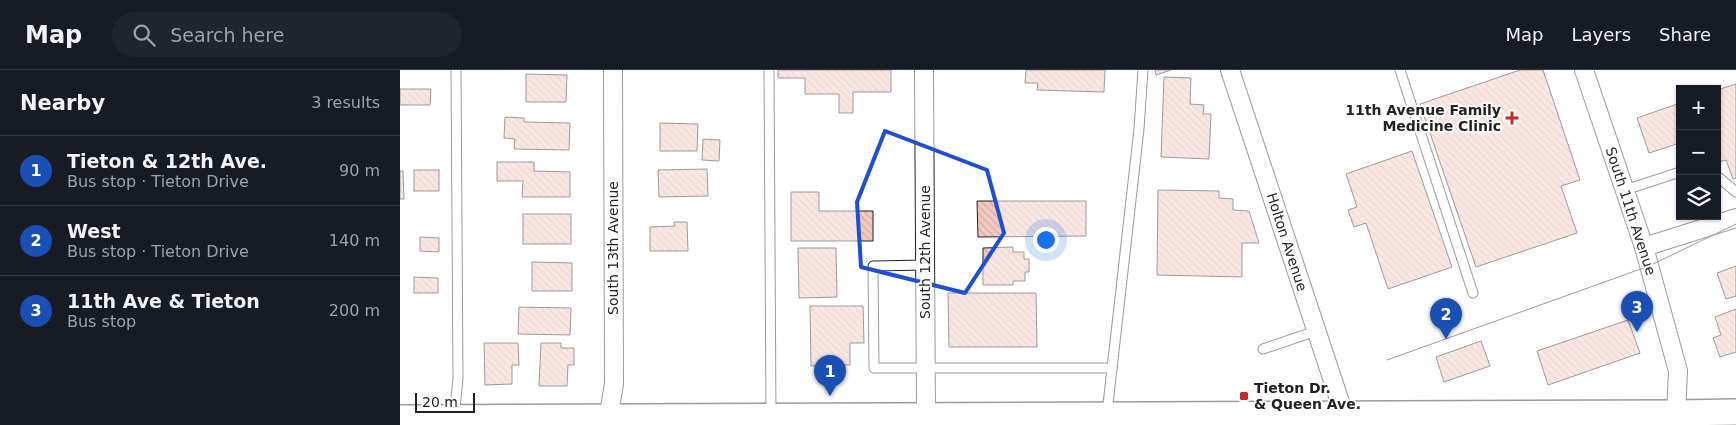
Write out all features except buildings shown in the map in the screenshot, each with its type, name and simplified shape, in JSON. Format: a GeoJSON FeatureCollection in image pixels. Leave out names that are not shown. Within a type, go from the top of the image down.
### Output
{"type":"FeatureCollection","features":[{"type":"Feature","properties":{"kind":"main road"},"geometry":{"type":"LineString","coordinates":[[400,418],[454,421],[744,421],[771,416],[918,420],[1041,420],[1106,415],[1194,420],[1650,419],[1676,413],[1736,412]]}},
{"type":"Feature","properties":{"kind":"street","name":"South 13th Avenue"},"geometry":{"type":"LineString","coordinates":[[608,421],[614,384],[613,70]]}},
{"type":"Feature","properties":{"kind":"street","name":"South 12th Avenue"},"geometry":{"type":"LineString","coordinates":[[918,420],[926,367],[924,70]]}},
{"type":"Feature","properties":{"kind":"street","name":"Holton Avenue"},"geometry":{"type":"LineString","coordinates":[[1230,70],[1344,420]]}},
{"type":"Feature","properties":{"kind":"street","name":"South 11th Avenue"},"geometry":{"type":"LineString","coordinates":[[1584,70],[1644,247],[1678,370],[1676,413]]}},
{"type":"Feature","properties":{"kind":"street"},"geometry":{"type":"LineString","coordinates":[[1644,247],[1736,218]]}},
{"type":"Feature","properties":{"kind":"lane"},"geometry":{"type":"LineString","coordinates":[[454,421],[458,379],[456,70]]}},
{"type":"Feature","properties":{"kind":"lane"},"geometry":{"type":"LineString","coordinates":[[769,70],[771,416]]}},
{"type":"Feature","properties":{"kind":"lane"},"geometry":{"type":"LineString","coordinates":[[1106,415],[1139,129],[1143,70]]}},
{"type":"Feature","properties":{"kind":"lane"},"geometry":{"type":"LineString","coordinates":[[1400,70],[1473,292]]}},
{"type":"Feature","properties":{"kind":"lane"},"geometry":{"type":"LineString","coordinates":[[1624,190],[1676,173]]}},
{"type":"Feature","properties":{"kind":"lane"},"geometry":{"type":"LineString","coordinates":[[1721,179],[1736,192]]}},
{"type":"Feature","properties":{"kind":"lane"},"geometry":{"type":"LineString","coordinates":[[926,265],[873,266],[874,368],[1112,368]]}},
{"type":"Feature","properties":{"kind":"lane"},"geometry":{"type":"LineString","coordinates":[[1263,350],[1316,331]]}},
{"type":"Feature","properties":{"kind":"highlighted area"},"geometry":{"type":"Polygon","coordinates":[[[885,131],[987,170],[1004,233],[965,293],[861,267],[857,202],[885,131]]]}},
{"type":"Feature","properties":{"kind":"tram line"},"geometry":{"type":"LineString","coordinates":[[1387,360],[1649,266],[1736,224]]}},
{"type":"Feature","properties":{"kind":"place","name":"11th Avenue Family Medicine Clinic"},"geometry":{"type":"Point","coordinates":[1512,118]}},
{"type":"Feature","properties":{"kind":"place","name":"11th Ave & Tieton"},"geometry":{"type":"Point","coordinates":[1637,332]}},
{"type":"Feature","properties":{"kind":"place","name":"West"},"geometry":{"type":"Point","coordinates":[1446,339]}},
{"type":"Feature","properties":{"kind":"place","name":"Tieton & 12th Ave."},"geometry":{"type":"Point","coordinates":[830,396]}},
{"type":"Feature","properties":{"kind":"place","name":"Tieton Dr. & Queen Ave."},"geometry":{"type":"Point","coordinates":[1244,396]}}]}
